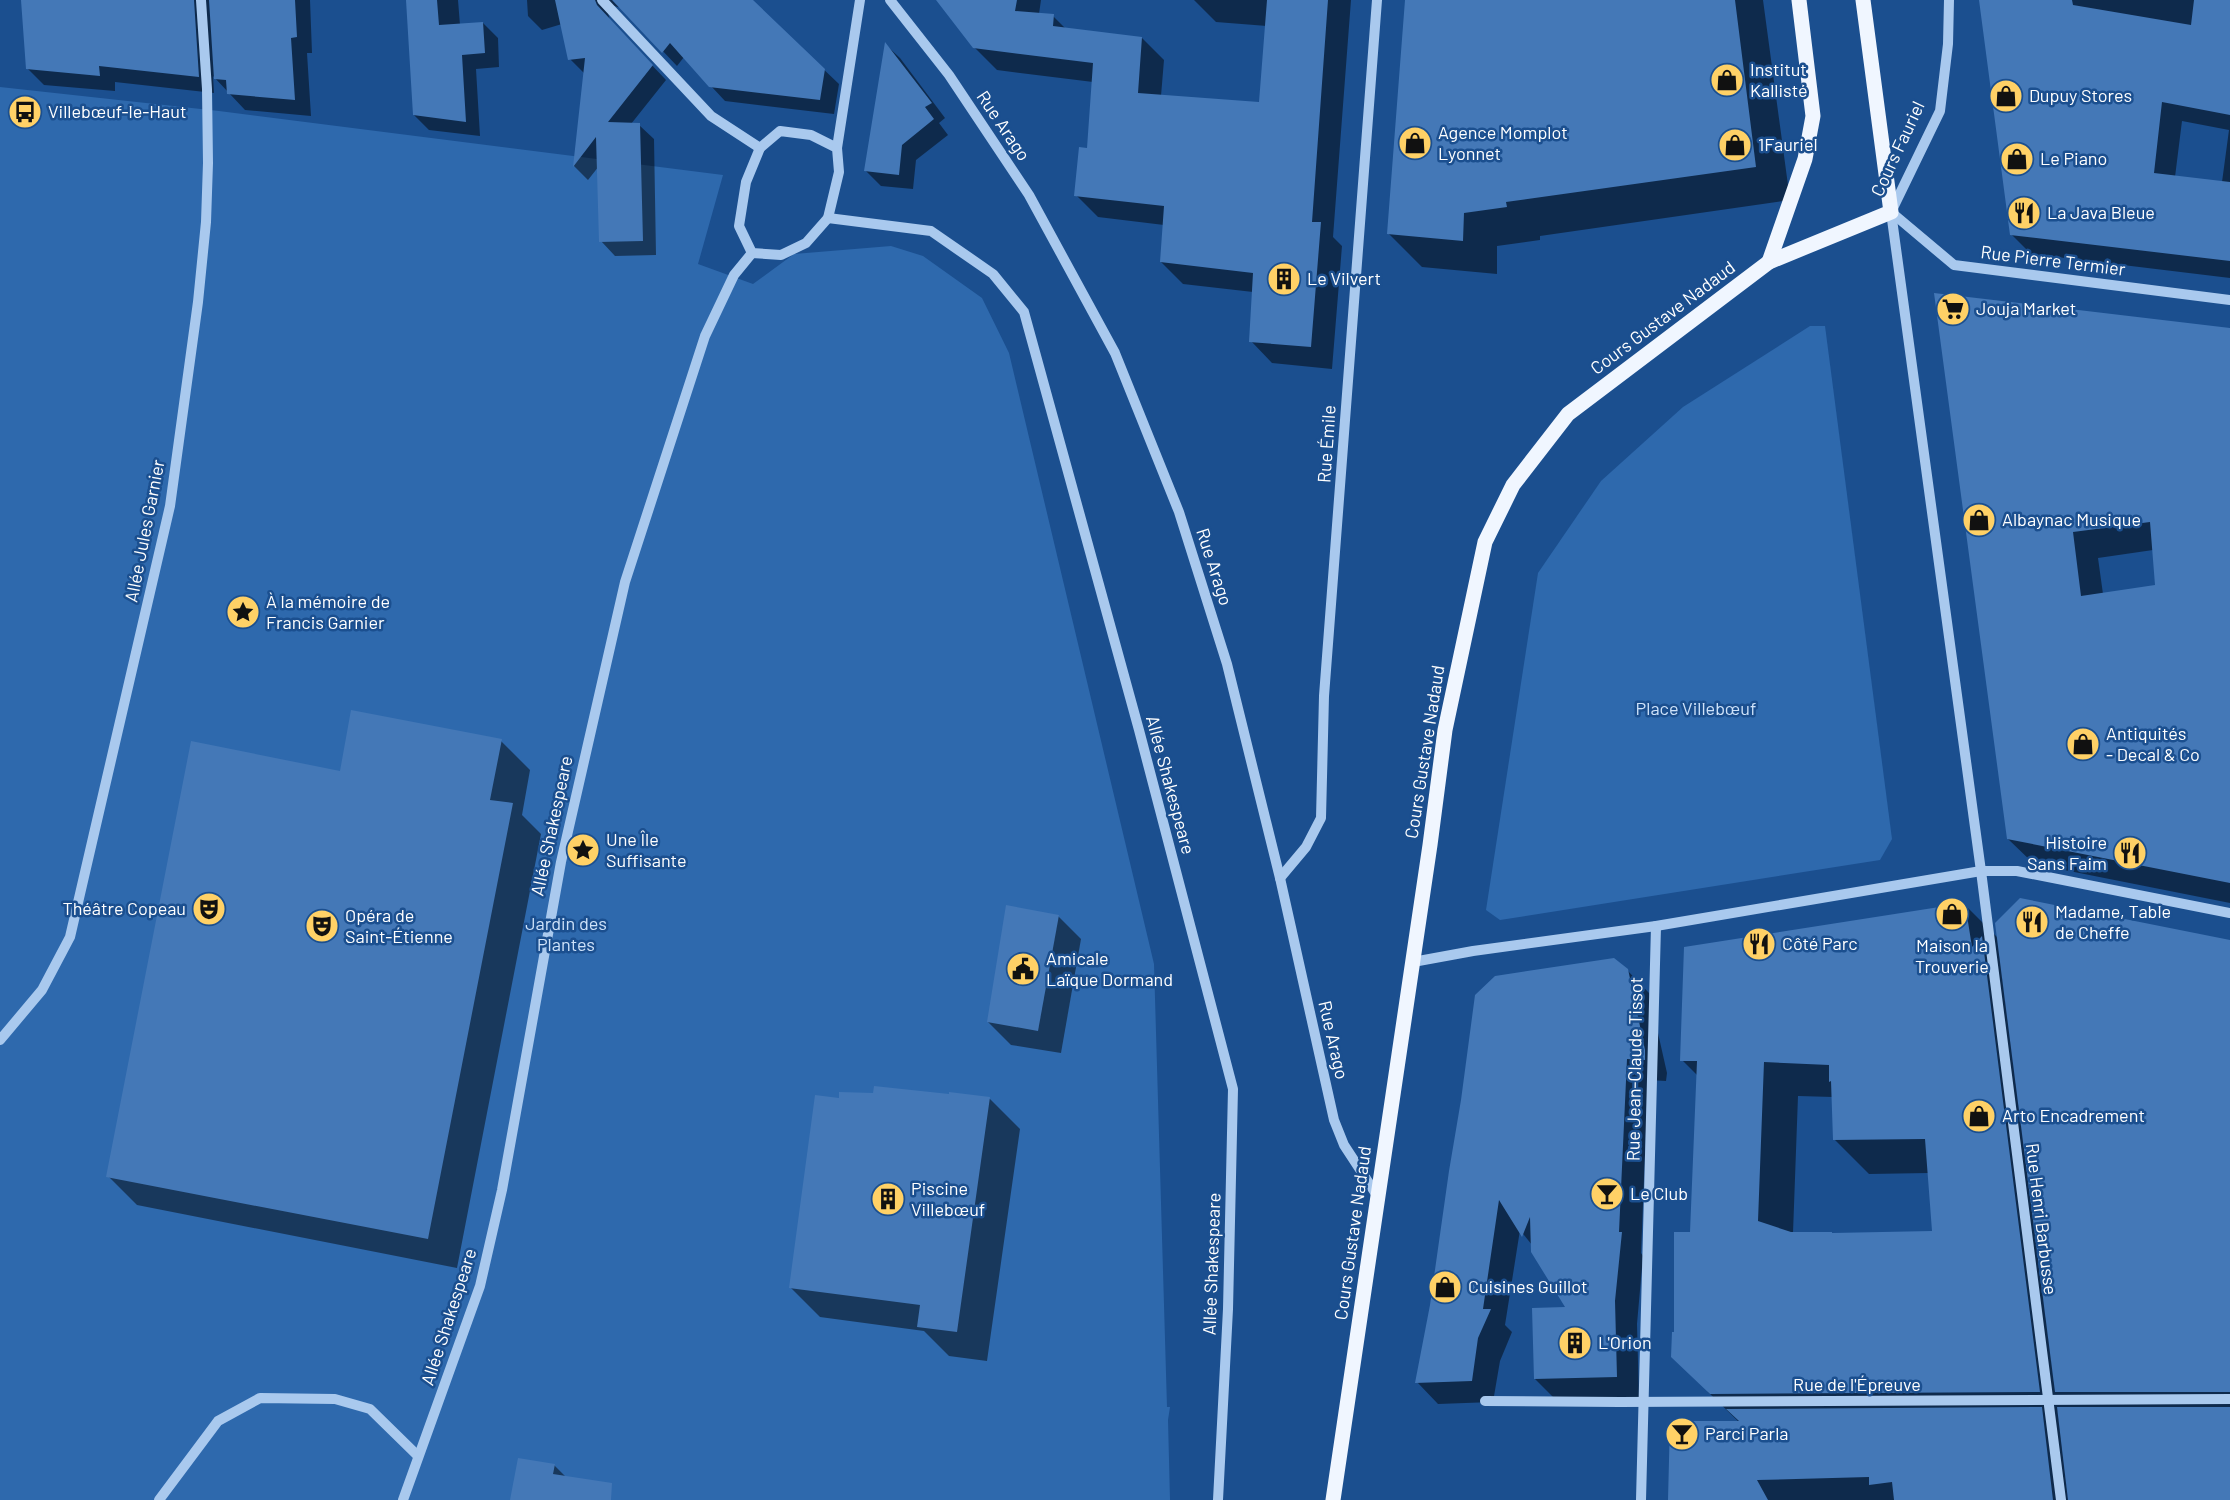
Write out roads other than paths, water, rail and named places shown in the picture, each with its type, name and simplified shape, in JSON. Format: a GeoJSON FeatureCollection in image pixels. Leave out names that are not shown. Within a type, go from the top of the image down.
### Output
{"type":"FeatureCollection","features":[{"type":"Feature","properties":{"kind":"main road"},"geometry":{"type":"LineString","coordinates":[[1769,262],[1805,159],[1813,116],[1799,0]]}},
{"type":"Feature","properties":{"kind":"main road","name":"Cours Fauriel"},"geometry":{"type":"LineString","coordinates":[[1863,0],[1890,212]]}},
{"type":"Feature","properties":{"kind":"main road","name":"Cours Gustave Nadaud"},"geometry":{"type":"LineString","coordinates":[[1333,1500],[1445,730],[1485,542],[1512,485],[1568,414],[1769,262],[1890,212]]}},
{"type":"Feature","properties":{"kind":"street","name":"Allée Jules Garnier"},"geometry":{"type":"LineString","coordinates":[[0,1040],[42,990],[70,937],[170,506],[198,302],[206,222],[207,89],[201,0]]}},
{"type":"Feature","properties":{"kind":"street"},"geometry":{"type":"LineString","coordinates":[[602,0],[711,116],[760,148]]}},
{"type":"Feature","properties":{"kind":"street"},"geometry":{"type":"LineString","coordinates":[[837,148],[811,135],[780,131],[760,148],[746,182],[739,226],[753,253],[781,255],[806,243],[828,218],[840,172],[837,148],[860,0]]}},
{"type":"Feature","properties":{"kind":"street","name":"Rue Arago"},"geometry":{"type":"LineString","coordinates":[[890,0],[949,75],[1029,195],[1115,353],[1179,512],[1227,664],[1280,878],[1334,1120],[1344,1145],[1378,1197]]}},
{"type":"Feature","properties":{"kind":"street","name":"Rue Émile"},"geometry":{"type":"LineString","coordinates":[[1280,878],[1306,847],[1321,818],[1324,696],[1377,0]]}},
{"type":"Feature","properties":{"kind":"street","name":"Cours Fauriel"},"geometry":{"type":"LineString","coordinates":[[1890,212],[1940,111],[1948,44],[1948,0]]}},
{"type":"Feature","properties":{"kind":"street"},"geometry":{"type":"LineString","coordinates":[[1890,212],[1981,871]]}},
{"type":"Feature","properties":{"kind":"street","name":"Rue Pierre Termier"},"geometry":{"type":"LineString","coordinates":[[1890,212],[1954,265],[2230,300]]}},
{"type":"Feature","properties":{"kind":"street","name":"Allée Shakespeare"},"geometry":{"type":"LineString","coordinates":[[828,218],[931,231],[993,274],[1024,312],[1139,730],[1233,1089],[1228,1309],[1218,1500]]}},
{"type":"Feature","properties":{"kind":"street","name":"Allée Shakespeare"},"geometry":{"type":"LineString","coordinates":[[403,1500],[480,1286],[502,1190],[561,862],[626,582],[705,336],[734,275],[753,253]]}},
{"type":"Feature","properties":{"kind":"street"},"geometry":{"type":"LineString","coordinates":[[1413,962],[1473,951],[1656,926],[1981,871],[2017,871],[2230,913]]}},
{"type":"Feature","properties":{"kind":"street","name":"Rue Henri Barbusse"},"geometry":{"type":"LineString","coordinates":[[1981,871],[2061,1500]]}},
{"type":"Feature","properties":{"kind":"street","name":"Rue Jean-Claude Tissot"},"geometry":{"type":"LineString","coordinates":[[1641,1500],[1656,926]]}},
{"type":"Feature","properties":{"kind":"street"},"geometry":{"type":"LineString","coordinates":[[159,1500],[218,1421],[260,1398],[334,1399],[370,1409],[418,1455]]}},
{"type":"Feature","properties":{"kind":"street","name":"Rue de l'Épreuve"},"geometry":{"type":"LineString","coordinates":[[1485,1401],[2230,1399]]}},
{"type":"Feature","properties":{"kind":"place","name":"Institut Kallisté"},"geometry":{"type":"Point","coordinates":[1727,80]}},
{"type":"Feature","properties":{"kind":"place","name":"Dupuy Stores"},"geometry":{"type":"Point","coordinates":[2006,96]}},
{"type":"Feature","properties":{"kind":"place","name":"Villebœuf-le-Haut"},"geometry":{"type":"Point","coordinates":[25,112]}},
{"type":"Feature","properties":{"kind":"place","name":"Agence Momplot Lyonnet"},"geometry":{"type":"Point","coordinates":[1415,143]}},
{"type":"Feature","properties":{"kind":"place","name":"1Fauriel"},"geometry":{"type":"Point","coordinates":[1735,145]}},
{"type":"Feature","properties":{"kind":"place","name":"Le Piano"},"geometry":{"type":"Point","coordinates":[2017,159]}},
{"type":"Feature","properties":{"kind":"place","name":"La Java Bleue"},"geometry":{"type":"Point","coordinates":[2024,213]}},
{"type":"Feature","properties":{"kind":"place","name":"Le Vilvert"},"geometry":{"type":"Point","coordinates":[1284,279]}},
{"type":"Feature","properties":{"kind":"place","name":"Jouja Market"},"geometry":{"type":"Point","coordinates":[1953,309]}},
{"type":"Feature","properties":{"kind":"place","name":"Albaynac Musique"},"geometry":{"type":"Point","coordinates":[1979,520]}},
{"type":"Feature","properties":{"kind":"place","name":"À la mémoire de Francis Garnier"},"geometry":{"type":"Point","coordinates":[243,612]}},
{"type":"Feature","properties":{"kind":"place","name":"Antiquités - Decal & Co"},"geometry":{"type":"Point","coordinates":[2083,744]}},
{"type":"Feature","properties":{"kind":"place","name":"Une Île Suffisante"},"geometry":{"type":"Point","coordinates":[583,850]}},
{"type":"Feature","properties":{"kind":"place","name":"Histoire Sans Faim"},"geometry":{"type":"Point","coordinates":[2130,853]}},
{"type":"Feature","properties":{"kind":"place","name":"Théâtre Copeau"},"geometry":{"type":"Point","coordinates":[209,909]}},
{"type":"Feature","properties":{"kind":"place","name":"Maison la Trouverie"},"geometry":{"type":"Point","coordinates":[1952,914]}},
{"type":"Feature","properties":{"kind":"place","name":"Madame, Table de Cheffe"},"geometry":{"type":"Point","coordinates":[2032,922]}},
{"type":"Feature","properties":{"kind":"place","name":"Opéra de Saint-Étienne"},"geometry":{"type":"Point","coordinates":[322,926]}},
{"type":"Feature","properties":{"kind":"place","name":"Côté Parc"},"geometry":{"type":"Point","coordinates":[1759,944]}},
{"type":"Feature","properties":{"kind":"place","name":"Amicale Laïque Dormand"},"geometry":{"type":"Point","coordinates":[1023,969]}},
{"type":"Feature","properties":{"kind":"place","name":"Arto Encadrement"},"geometry":{"type":"Point","coordinates":[1979,1116]}},
{"type":"Feature","properties":{"kind":"place","name":"Le Club"},"geometry":{"type":"Point","coordinates":[1607,1194]}},
{"type":"Feature","properties":{"kind":"place","name":"Piscine Villebœuf"},"geometry":{"type":"Point","coordinates":[888,1199]}},
{"type":"Feature","properties":{"kind":"place","name":"Cuisines Guillot"},"geometry":{"type":"Point","coordinates":[1445,1287]}},
{"type":"Feature","properties":{"kind":"place","name":"L'Orion"},"geometry":{"type":"Point","coordinates":[1575,1343]}},
{"type":"Feature","properties":{"kind":"place","name":"Parci Parla"},"geometry":{"type":"Point","coordinates":[1682,1434]}},
{"type":"Feature","properties":{"kind":"park label","name":"Place Villebœuf"},"geometry":{"type":"Point","coordinates":[1696,709]}},
{"type":"Feature","properties":{"kind":"park label","name":"Jardin des Plantes"},"geometry":{"type":"Point","coordinates":[566,934]}}]}
